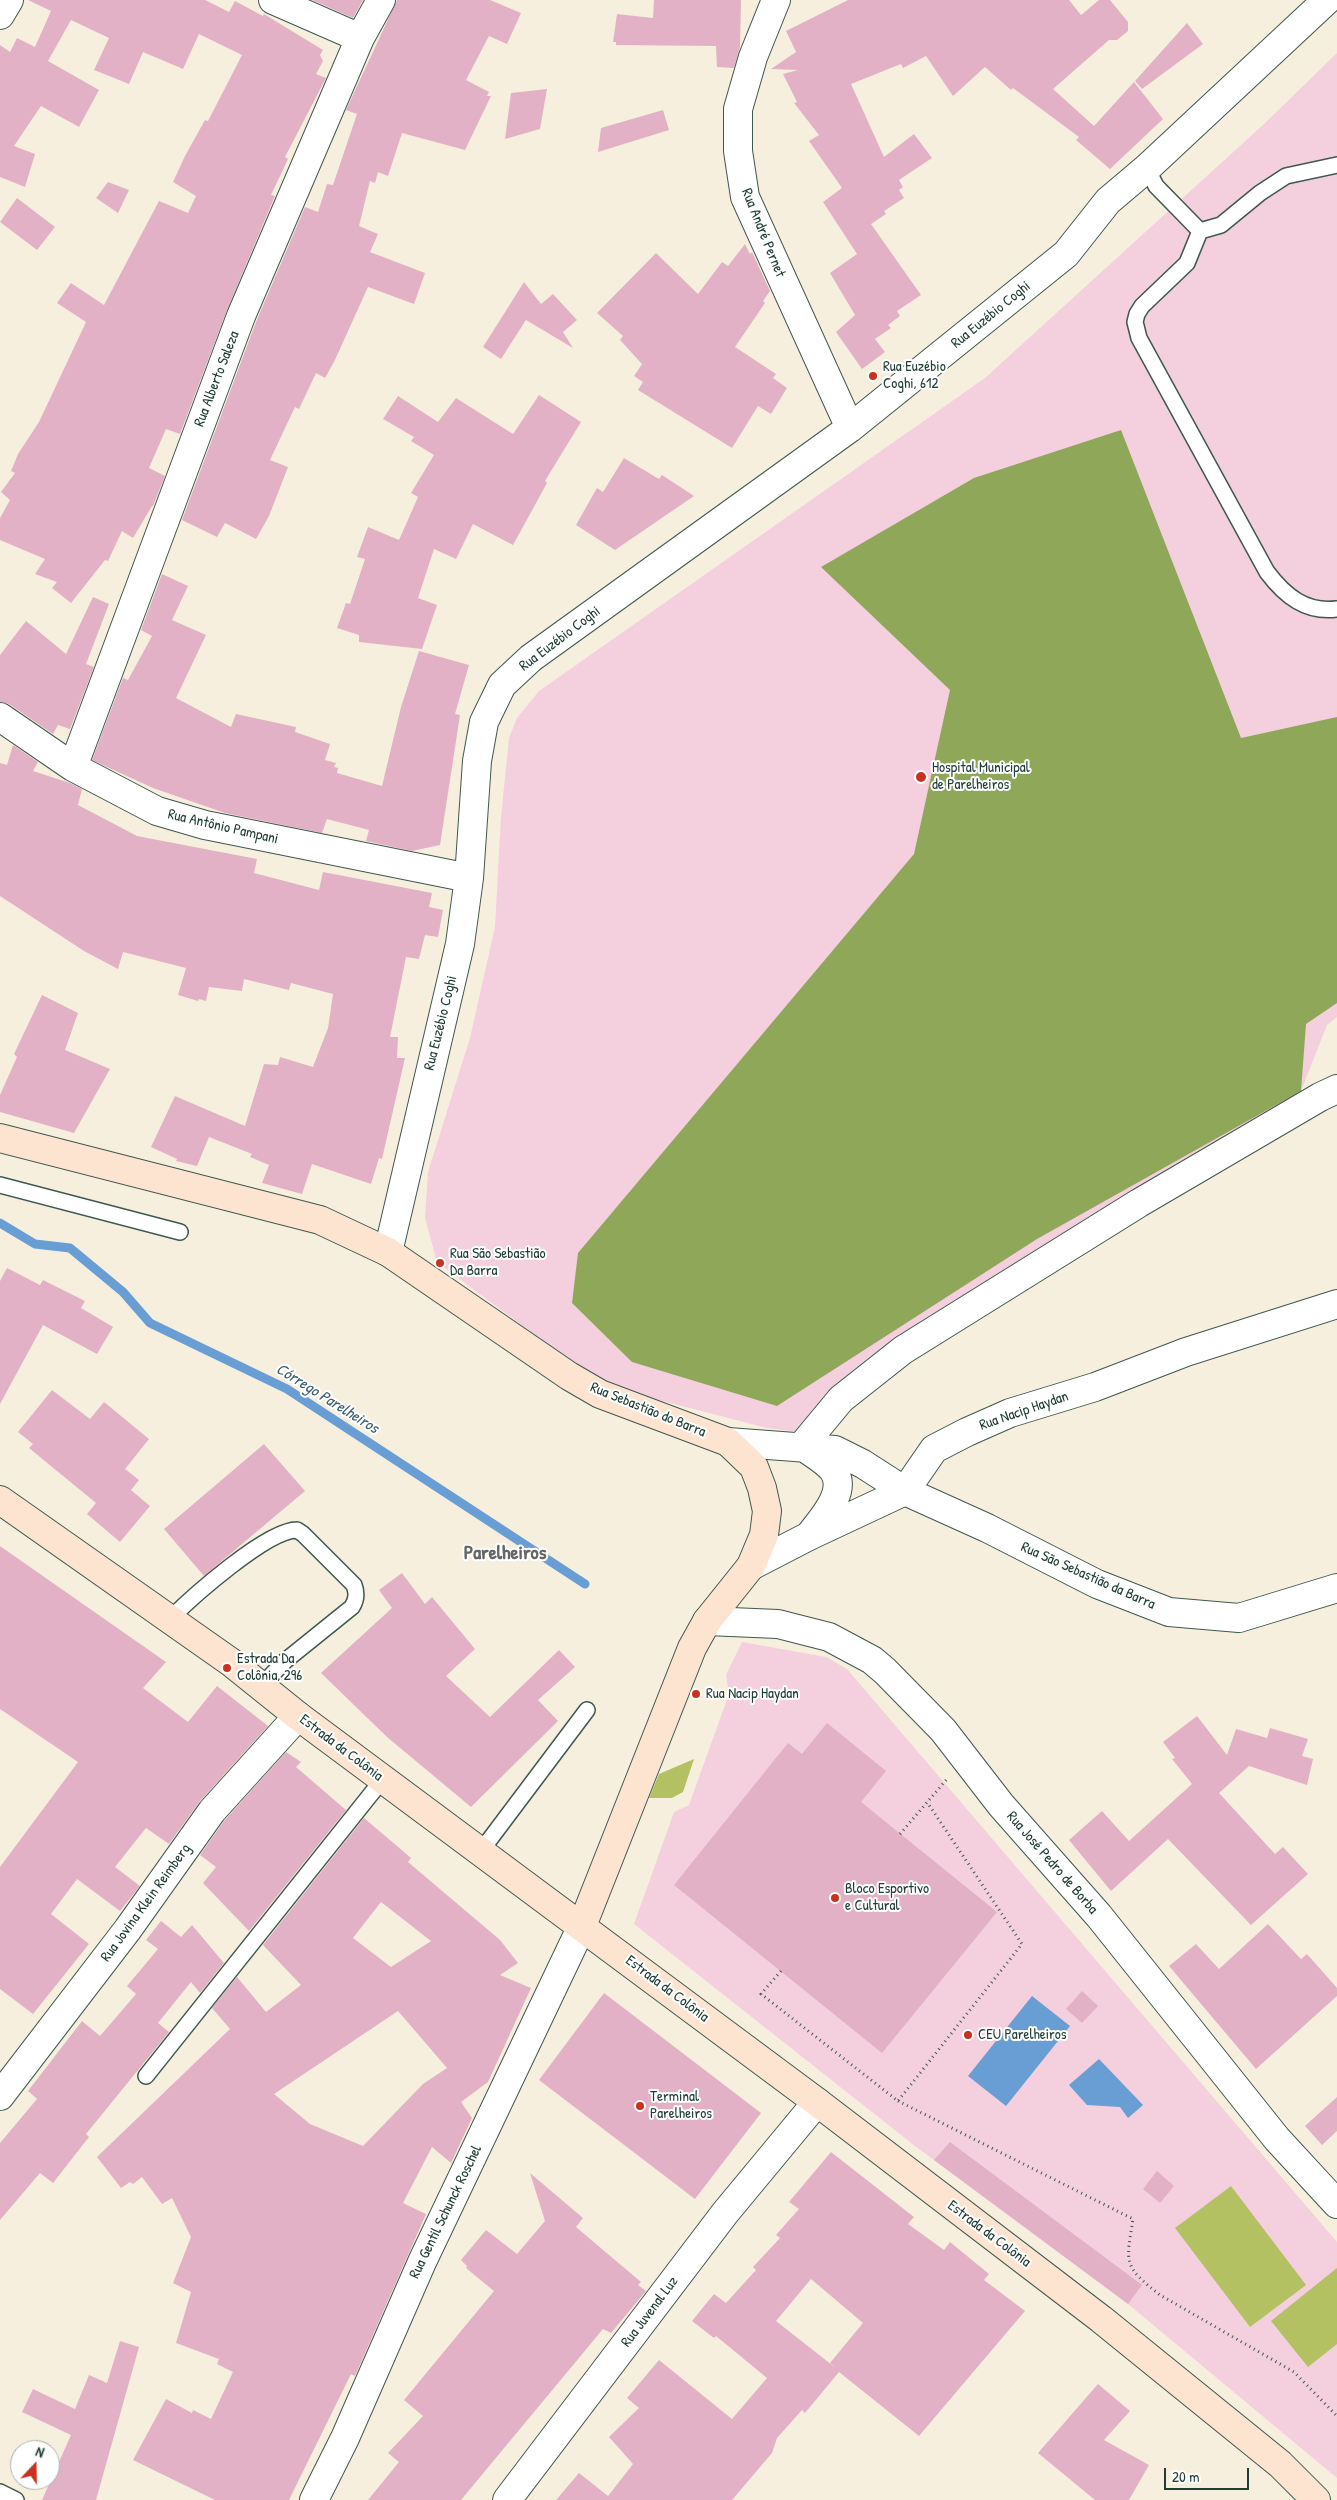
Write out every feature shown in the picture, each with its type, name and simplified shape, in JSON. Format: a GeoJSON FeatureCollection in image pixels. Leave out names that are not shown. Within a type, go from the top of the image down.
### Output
{"type":"FeatureCollection","features":[{"type":"Feature","properties":{"kind":"main road"},"geometry":{"type":"LineString","coordinates":[[0,1138],[320,1220],[388,1252]]}},
{"type":"Feature","properties":{"kind":"main road","name":"Rua Sebastião do Barra"},"geometry":{"type":"LineString","coordinates":[[388,1252],[592,1390],[728,1442]]}},
{"type":"Feature","properties":{"kind":"main road"},"geometry":{"type":"LineString","coordinates":[[582,1926],[692,1648],[707,1622],[752,1566],[764,1535],[767,1511],[762,1488],[754,1467],[728,1442]]}},
{"type":"Feature","properties":{"kind":"main road","name":"Estrada da Colônia"},"geometry":{"type":"LineString","coordinates":[[0,1500],[170,1619],[817,2102],[1101,2319],[1280,2464],[1316,2500]]}},
{"type":"Feature","properties":{"kind":"street"},"geometry":{"type":"LineString","coordinates":[[0,15],[9,0]]}},
{"type":"Feature","properties":{"kind":"street"},"geometry":{"type":"LineString","coordinates":[[273,0],[360,38]]}},
{"type":"Feature","properties":{"kind":"street","name":"Rua Alberto Saleza"},"geometry":{"type":"LineString","coordinates":[[73,767],[241,316],[360,38],[380,0]]}},
{"type":"Feature","properties":{"kind":"street","name":"Rua André Pernet"},"geometry":{"type":"LineString","coordinates":[[776,0],[753,57],[738,109],[738,151],[745,197],[850,428]]}},
{"type":"Feature","properties":{"kind":"street","name":"Rua Euzébio Coghi"},"geometry":{"type":"LineString","coordinates":[[388,1252],[460,944],[469,878],[476,761],[484,722],[502,685],[531,658],[850,428],[1066,254],[1108,201],[1327,0]]}},
{"type":"Feature","properties":{"kind":"street","name":"Rua Antônio Pampani"},"geometry":{"type":"LineString","coordinates":[[0,716],[73,767],[157,811],[206,825],[469,878]]}},
{"type":"Feature","properties":{"kind":"street"},"geometry":{"type":"LineString","coordinates":[[809,1536],[830,1509],[838,1488],[834,1471],[802,1446],[841,1398],[903,1350],[1020,1277],[1082,1241],[1139,1203],[1320,1097],[1337,1089]]}},
{"type":"Feature","properties":{"kind":"street","name":"Rua Nacip Haydan"},"geometry":{"type":"LineString","coordinates":[[905,1491],[934,1449],[1010,1413],[1095,1387],[1186,1352],[1337,1304]]}},
{"type":"Feature","properties":{"kind":"street","name":"Rua Sebastião do Barra"},"geometry":{"type":"LineString","coordinates":[[728,1442],[802,1446],[835,1450],[863,1464],[905,1491]]}},
{"type":"Feature","properties":{"kind":"street"},"geometry":{"type":"LineString","coordinates":[[752,1566],[809,1536],[905,1491]]}},
{"type":"Feature","properties":{"kind":"street","name":"Rua São Sebastião da Barra"},"geometry":{"type":"LineString","coordinates":[[905,1491],[987,1528],[1097,1584],[1169,1612],[1239,1618],[1337,1588]]}},
{"type":"Feature","properties":{"kind":"street","name":"Rua José Pedro de Borba"},"geometry":{"type":"LineString","coordinates":[[707,1622],[778,1624],[829,1637],[872,1660],[943,1730],[1002,1805],[1099,1916],[1277,2139],[1337,2204]]}},
{"type":"Feature","properties":{"kind":"street","name":"Rua Jovina Klein Reimberg"},"geometry":{"type":"LineString","coordinates":[[0,2096],[128,1929],[212,1811],[298,1716]]}},
{"type":"Feature","properties":{"kind":"street","name":"Rua Gentil Schunck Roschel"},"geometry":{"type":"LineString","coordinates":[[314,2500],[344,2438],[422,2262],[582,1926]]}},
{"type":"Feature","properties":{"kind":"street","name":"Rua Juvenal Luz"},"geometry":{"type":"LineString","coordinates":[[507,2500],[725,2214],[817,2102]]}},
{"type":"Feature","properties":{"kind":"lane"},"geometry":{"type":"LineString","coordinates":[[1200,231],[1221,225],[1260,193],[1286,176],[1337,165]]}},
{"type":"Feature","properties":{"kind":"lane"},"geometry":{"type":"LineString","coordinates":[[1146,168],[1156,186],[1200,231]]}},
{"type":"Feature","properties":{"kind":"lane"},"geometry":{"type":"LineString","coordinates":[[1200,231],[1187,263],[1142,306],[1137,314],[1135,322],[1139,338],[1267,572],[1279,589],[1299,604],[1327,611],[1337,610]]}},
{"type":"Feature","properties":{"kind":"lane"},"geometry":{"type":"LineString","coordinates":[[0,1185],[180,1232]]}},
{"type":"Feature","properties":{"kind":"lane"},"geometry":{"type":"LineString","coordinates":[[170,1619],[201,1588],[278,1533],[297,1530],[303,1534],[354,1584],[357,1592],[356,1602],[285,1662],[260,1686]]}},
{"type":"Feature","properties":{"kind":"lane"},"geometry":{"type":"LineString","coordinates":[[482,1852],[588,1710]]}},
{"type":"Feature","properties":{"kind":"lane"},"geometry":{"type":"LineString","coordinates":[[146,2076],[383,1779]]}},
{"type":"Feature","properties":{"kind":"lane"},"geometry":{"type":"LineString","coordinates":[[0,2492],[16,2500]]}},
{"type":"Feature","properties":{"kind":"path"},"geometry":{"type":"LineString","coordinates":[[900,1834],[965,1758]]}},
{"type":"Feature","properties":{"kind":"path"},"geometry":{"type":"LineString","coordinates":[[898,2102],[1022,1944],[927,1802]]}},
{"type":"Feature","properties":{"kind":"path"},"geometry":{"type":"LineString","coordinates":[[781,1971],[761,1994],[898,2102],[1133,2219],[1128,2256],[1130,2266],[1141,2279],[1160,2295],[1294,2372],[1337,2416]]}},
{"type":"Feature","properties":{"kind":"shaded area","name":"Hospital Municipal de Parelheiros"},"geometry":{"type":"Polygon","coordinates":[[[1337,53],[1337,1017],[1327,1025],[1301,1091],[897,1341],[799,1432],[767,1428],[612,1388],[571,1362],[437,1262],[425,1218],[428,1172],[470,1038],[495,927],[501,817],[509,738],[517,718],[539,691],[985,378],[1264,124],[1337,53]]]}},
{"type":"Feature","properties":{"kind":"shaded area","name":"CEU Parelheiros"},"geometry":{"type":"Polygon","coordinates":[[[742,1642],[826,1657],[847,1669],[1337,2242],[1337,2478],[1128,2304],[915,2146],[634,1924],[674,1812],[689,1805],[729,1694],[726,1675],[742,1642]]]}},
{"type":"Feature","properties":{"kind":"green space"},"geometry":{"type":"Polygon","coordinates":[[[1121,430],[1241,738],[1337,717],[1337,1003],[1306,1024],[1301,1091],[1037,1239],[777,1406],[632,1362],[572,1303],[578,1253],[914,854],[950,690],[821,567],[974,478],[1121,430]]]}},
{"type":"Feature","properties":{"kind":"green space"},"geometry":{"type":"Polygon","coordinates":[[[694,1759],[683,1792],[672,1798],[649,1798],[659,1774],[694,1759]]]}},
{"type":"Feature","properties":{"kind":"green space"},"geometry":{"type":"Polygon","coordinates":[[[1231,2186],[1306,2285],[1250,2327],[1175,2228],[1231,2186]]]}},
{"type":"Feature","properties":{"kind":"green space"},"geometry":{"type":"Polygon","coordinates":[[[1337,2268],[1337,2344],[1308,2367],[1271,2321],[1337,2268]]]}},
{"type":"Feature","properties":{"kind":"water"},"geometry":{"type":"Polygon","coordinates":[[[1032,1996],[1070,2026],[1006,2106],[968,2076],[1032,1996]]]}},
{"type":"Feature","properties":{"kind":"water"},"geometry":{"type":"Polygon","coordinates":[[[1099,2059],[1143,2105],[1128,2118],[1120,2107],[1087,2105],[1069,2085],[1099,2059]]]}},
{"type":"Feature","properties":{"kind":"building"},"geometry":{"type":"Polygon","coordinates":[[[28,0],[205,0],[229,12],[235,1],[263,16],[264,14],[323,50],[320,55],[323,61],[316,74],[326,78],[285,157],[288,159],[271,195],[275,196],[227,310],[180,434],[166,429],[149,468],[165,476],[153,506],[133,538],[122,531],[108,561],[105,560],[71,603],[52,588],[57,582],[35,574],[45,559],[0,540],[0,518],[10,500],[1,492],[15,473],[11,471],[18,454],[39,422],[86,322],[57,303],[71,283],[104,305],[159,201],[188,213],[196,196],[173,182],[185,156],[205,120],[208,121],[242,55],[199,34],[183,69],[143,52],[129,84],[94,70],[109,38],[71,20],[48,61],[99,90],[79,127],[41,106],[14,146],[35,154],[25,187],[0,177],[0,45],[10,52],[17,38],[35,47],[51,11],[28,0]]]}},
{"type":"Feature","properties":{"kind":"building"},"geometry":{"type":"Polygon","coordinates":[[[312,0],[363,0],[353,18],[312,0]]]}},
{"type":"Feature","properties":{"kind":"building"},"geometry":{"type":"Polygon","coordinates":[[[397,0],[490,0],[521,13],[507,44],[489,36],[466,80],[489,92],[487,96],[491,96],[465,150],[402,133],[388,176],[378,172],[375,183],[370,181],[359,226],[378,234],[370,252],[425,273],[414,304],[368,287],[325,378],[316,373],[299,409],[295,407],[270,460],[288,467],[269,516],[256,539],[225,523],[217,537],[182,520],[256,322],[305,207],[318,212],[327,184],[333,185],[357,114],[346,110],[397,0]]]}},
{"type":"Feature","properties":{"kind":"building"},"geometry":{"type":"Polygon","coordinates":[[[654,0],[741,0],[740,47],[734,68],[717,67],[716,46],[616,45],[616,42],[613,42],[617,14],[653,18],[654,0]]]}},
{"type":"Feature","properties":{"kind":"building"},"geometry":{"type":"Polygon","coordinates":[[[848,0],[1069,0],[1081,15],[1099,0],[1110,0],[1128,22],[1128,31],[1117,40],[1109,40],[1053,89],[1094,126],[1134,82],[1163,119],[1110,169],[1076,140],[1079,137],[1013,88],[1011,90],[985,67],[953,96],[926,56],[903,68],[901,64],[851,84],[884,157],[914,134],[932,158],[899,180],[903,187],[899,190],[904,198],[884,211],[886,214],[871,224],[921,295],[897,311],[900,316],[888,325],[891,328],[875,339],[885,352],[862,369],[836,332],[855,315],[830,273],[857,254],[823,202],[842,188],[809,141],[819,135],[794,103],[797,102],[783,74],[798,70],[771,69],[796,52],[786,31],[848,0]]]}},
{"type":"Feature","properties":{"kind":"building"},"geometry":{"type":"Polygon","coordinates":[[[1187,23],[1203,44],[1142,89],[1135,81],[1187,23]]]}},
{"type":"Feature","properties":{"kind":"building"},"geometry":{"type":"Polygon","coordinates":[[[547,89],[540,129],[505,139],[511,93],[547,89]]]}},
{"type":"Feature","properties":{"kind":"building"},"geometry":{"type":"Polygon","coordinates":[[[663,110],[669,130],[598,152],[601,128],[663,110]]]}},
{"type":"Feature","properties":{"kind":"building"},"geometry":{"type":"Polygon","coordinates":[[[108,182],[129,190],[118,213],[96,198],[108,182]]]}},
{"type":"Feature","properties":{"kind":"building"},"geometry":{"type":"Polygon","coordinates":[[[17,198],[55,227],[37,250],[0,222],[17,198]]]}},
{"type":"Feature","properties":{"kind":"building"},"geometry":{"type":"Polygon","coordinates":[[[745,244],[750,254],[752,252],[770,291],[763,301],[765,303],[735,347],[776,374],[773,378],[787,388],[771,414],[758,406],[732,448],[638,390],[643,382],[634,376],[642,364],[620,340],[623,336],[597,313],[656,253],[698,294],[722,262],[728,266],[745,244]]]}},
{"type":"Feature","properties":{"kind":"building"},"geometry":{"type":"Polygon","coordinates":[[[524,282],[541,304],[553,294],[577,320],[563,332],[573,348],[526,320],[501,359],[483,347],[524,282]]]}},
{"type":"Feature","properties":{"kind":"building"},"geometry":{"type":"Polygon","coordinates":[[[539,395],[581,422],[545,481],[547,483],[513,545],[473,524],[456,559],[434,549],[418,598],[437,605],[422,649],[359,642],[359,635],[337,628],[346,603],[350,604],[365,559],[357,557],[368,527],[399,540],[418,497],[411,493],[434,455],[411,441],[414,437],[383,419],[398,396],[438,422],[456,398],[513,434],[539,395]]]}},
{"type":"Feature","properties":{"kind":"building"},"geometry":{"type":"Polygon","coordinates":[[[624,458],[659,479],[662,475],[694,496],[615,550],[576,525],[597,488],[603,492],[624,458]]]}},
{"type":"Feature","properties":{"kind":"building"},"geometry":{"type":"Polygon","coordinates":[[[162,574],[188,586],[172,620],[206,635],[176,698],[231,727],[236,714],[296,727],[295,732],[330,744],[325,760],[336,763],[334,767],[338,768],[337,773],[382,786],[401,707],[419,651],[469,665],[455,714],[460,715],[440,845],[412,851],[366,841],[369,830],[327,819],[322,833],[225,813],[153,788],[92,760],[123,678],[128,680],[152,636],[141,630],[162,574]]]}},
{"type":"Feature","properties":{"kind":"building"},"geometry":{"type":"Polygon","coordinates":[[[93,597],[109,604],[86,664],[94,667],[70,729],[58,725],[53,734],[9,704],[0,702],[0,655],[26,621],[66,654],[93,597]]]}},
{"type":"Feature","properties":{"kind":"building"},"geometry":{"type":"Polygon","coordinates":[[[13,745],[38,762],[33,771],[82,789],[78,805],[137,836],[257,859],[254,873],[319,890],[323,872],[432,893],[429,907],[443,910],[438,937],[425,935],[419,959],[406,957],[390,1037],[398,1037],[397,1058],[405,1058],[382,1159],[379,1158],[371,1184],[312,1164],[302,1194],[262,1183],[269,1165],[250,1157],[252,1154],[209,1137],[197,1166],[176,1161],[177,1159],[151,1147],[175,1096],[245,1126],[264,1064],[278,1065],[280,1057],[313,1067],[328,1028],[333,994],[291,983],[289,990],[244,979],[242,991],[209,987],[206,1001],[199,999],[198,1001],[178,995],[186,968],[123,952],[118,969],[84,951],[0,896],[0,763],[7,765],[13,745]]]}},
{"type":"Feature","properties":{"kind":"building"},"geometry":{"type":"Polygon","coordinates":[[[42,995],[78,1013],[65,1050],[110,1069],[74,1133],[0,1112],[0,1095],[17,1057],[14,1054],[42,995]]]}},
{"type":"Feature","properties":{"kind":"building"},"geometry":{"type":"Polygon","coordinates":[[[7,1268],[40,1285],[43,1280],[85,1301],[81,1308],[113,1327],[97,1354],[43,1325],[0,1404],[0,1281],[7,1268]]]}},
{"type":"Feature","properties":{"kind":"building"},"geometry":{"type":"Polygon","coordinates":[[[52,1390],[90,1419],[104,1402],[149,1439],[125,1469],[139,1480],[131,1490],[150,1506],[120,1542],[87,1514],[96,1503],[29,1448],[33,1444],[18,1432],[52,1390]]]}},
{"type":"Feature","properties":{"kind":"building"},"geometry":{"type":"Polygon","coordinates":[[[264,1444],[305,1491],[204,1576],[164,1529],[264,1444]]]}},
{"type":"Feature","properties":{"kind":"building"},"geometry":{"type":"Polygon","coordinates":[[[0,1546],[166,1662],[143,1688],[188,1722],[217,1686],[268,1726],[200,1801],[169,1844],[146,1828],[115,1867],[140,1886],[120,1911],[77,1879],[51,1914],[89,1944],[33,2014],[0,1989],[0,1867],[78,1762],[0,1709],[0,1546]]]}},
{"type":"Feature","properties":{"kind":"building"},"geometry":{"type":"Polygon","coordinates":[[[402,1573],[425,1604],[432,1597],[475,1649],[446,1676],[490,1717],[559,1650],[575,1667],[538,1700],[558,1721],[471,1807],[387,1737],[321,1673],[392,1608],[379,1590],[402,1573]]]}},
{"type":"Feature","properties":{"kind":"building"},"geometry":{"type":"Polygon","coordinates":[[[1197,1716],[1227,1755],[1236,1729],[1267,1738],[1270,1728],[1308,1739],[1302,1756],[1313,1759],[1307,1785],[1249,1766],[1219,1793],[1275,1854],[1283,1847],[1308,1874],[1251,1925],[1168,1839],[1111,1891],[1069,1840],[1102,1811],[1129,1841],[1192,1784],[1172,1759],[1175,1758],[1163,1742],[1197,1716]]]}},
{"type":"Feature","properties":{"kind":"building","name":"Bloco Esportivo e Cultural"},"geometry":{"type":"Polygon","coordinates":[[[827,1723],[886,1771],[861,1802],[997,1912],[882,2053],[674,1885],[788,1743],[802,1754],[827,1723]]]}},
{"type":"Feature","properties":{"kind":"building"},"geometry":{"type":"Polygon","coordinates":[[[286,1752],[301,1762],[296,1767],[346,1810],[249,1931],[203,1883],[216,1867],[200,1855],[224,1821],[286,1752]]]}},
{"type":"Feature","properties":{"kind":"building"},"geometry":{"type":"Polygon","coordinates":[[[364,1818],[411,1858],[408,1862],[500,1940],[518,1963],[500,1975],[531,1988],[488,2082],[461,2102],[472,2118],[451,2163],[432,2147],[403,2203],[426,2214],[355,2376],[351,2374],[289,2500],[215,2500],[133,2460],[166,2399],[192,2413],[193,2410],[211,2419],[233,2372],[217,2364],[219,2359],[176,2343],[191,2292],[173,2283],[191,2237],[172,2198],[162,2204],[142,2177],[133,2184],[130,2182],[121,2188],[97,2157],[230,2029],[212,2008],[237,1977],[266,2012],[301,1985],[263,1945],[364,1818]],[[381,1902],[353,1938],[391,1967],[431,1941],[381,1902]],[[398,2011],[274,2094],[310,2124],[363,2146],[423,2084],[447,2068],[398,2011]]]}},
{"type":"Feature","properties":{"kind":"building"},"geometry":{"type":"Polygon","coordinates":[[[161,1921],[181,1937],[192,1925],[224,1963],[200,1993],[191,1982],[158,2023],[169,2032],[86,2134],[89,2137],[53,2183],[40,2173],[0,2220],[0,2143],[37,2099],[28,2091],[82,2021],[100,2036],[136,1994],[127,1986],[158,1949],[146,1940],[161,1921]]]}},
{"type":"Feature","properties":{"kind":"building"},"geometry":{"type":"Polygon","coordinates":[[[1268,1924],[1301,1959],[1307,1954],[1337,1988],[1337,1996],[1256,2069],[1169,1966],[1196,1944],[1219,1969],[1268,1924]]]}},
{"type":"Feature","properties":{"kind":"building"},"geometry":{"type":"Polygon","coordinates":[[[1082,1991],[1098,2006],[1082,2023],[1066,2009],[1082,1991]]]}},
{"type":"Feature","properties":{"kind":"building"},"geometry":{"type":"Polygon","coordinates":[[[604,1993],[761,2113],[695,2199],[539,2080],[604,1993]]]}},
{"type":"Feature","properties":{"kind":"building"},"geometry":{"type":"Polygon","coordinates":[[[1337,2097],[1337,2131],[1322,2145],[1305,2126],[1337,2097]]]}},
{"type":"Feature","properties":{"kind":"building"},"geometry":{"type":"Polygon","coordinates":[[[950,2142],[1142,2285],[1128,2304],[934,2160],[950,2142]]]}},
{"type":"Feature","properties":{"kind":"building"},"geometry":{"type":"Polygon","coordinates":[[[831,2152],[914,2217],[908,2224],[944,2250],[950,2242],[989,2274],[984,2280],[1025,2311],[919,2436],[839,2372],[805,2413],[802,2410],[777,2438],[772,2453],[732,2500],[556,2500],[579,2473],[608,2496],[633,2464],[609,2437],[639,2408],[627,2398],[659,2360],[732,2419],[767,2378],[716,2336],[714,2338],[692,2321],[714,2294],[726,2303],[756,2270],[753,2267],[780,2238],[776,2235],[799,2209],[789,2202],[831,2152]],[[811,2279],[776,2321],[837,2369],[830,2363],[863,2323],[811,2279]]]}},
{"type":"Feature","properties":{"kind":"building"},"geometry":{"type":"Polygon","coordinates":[[[1157,2171],[1174,2186],[1160,2203],[1143,2189],[1157,2171]]]}},
{"type":"Feature","properties":{"kind":"building"},"geometry":{"type":"Polygon","coordinates":[[[530,2173],[583,2218],[576,2227],[641,2282],[638,2285],[646,2291],[611,2333],[603,2329],[461,2500],[368,2500],[399,2462],[388,2453],[423,2416],[404,2400],[494,2291],[466,2268],[467,2266],[461,2260],[486,2230],[517,2254],[545,2221],[530,2173]]]}},
{"type":"Feature","properties":{"kind":"building"},"geometry":{"type":"Polygon","coordinates":[[[120,2341],[139,2347],[96,2500],[42,2500],[46,2490],[60,2490],[60,2460],[71,2435],[22,2412],[33,2389],[75,2409],[89,2375],[107,2383],[120,2341]]]}},
{"type":"Feature","properties":{"kind":"building"},"geometry":{"type":"Polygon","coordinates":[[[1098,2384],[1130,2411],[1104,2440],[1149,2465],[1129,2500],[1095,2500],[1038,2453],[1098,2384]]]}},
{"type":"Feature","properties":{"kind":"waterway","name":"Córrego Parelheiros"},"geometry":{"type":"LineString","coordinates":[[0,1223],[35,1244],[70,1248],[123,1292],[150,1323],[287,1389],[585,1584]]}},
{"type":"Feature","properties":{"kind":"place","name":"Rua Euzébio Coghi, 612"},"geometry":{"type":"Point","coordinates":[873,376]}},
{"type":"Feature","properties":{"kind":"place","name":"Hospital Municipal de Parelheiros"},"geometry":{"type":"Point","coordinates":[921,777]}},
{"type":"Feature","properties":{"kind":"place","name":"Rua São Sebastião Da Barra"},"geometry":{"type":"Point","coordinates":[440,1263]}},
{"type":"Feature","properties":{"kind":"place","name":"Estrada Da Colônia, 296"},"geometry":{"type":"Point","coordinates":[227,1668]}},
{"type":"Feature","properties":{"kind":"place","name":"Rua Nacip Haydan"},"geometry":{"type":"Point","coordinates":[696,1694]}},
{"type":"Feature","properties":{"kind":"place","name":"Bloco Esportivo e Cultural"},"geometry":{"type":"Point","coordinates":[835,1898]}},
{"type":"Feature","properties":{"kind":"place","name":"CEU Parelheiros"},"geometry":{"type":"Point","coordinates":[968,2035]}},
{"type":"Feature","properties":{"kind":"place","name":"Terminal Parelheiros"},"geometry":{"type":"Point","coordinates":[640,2106]}},
{"type":"Feature","properties":{"kind":"district","name":"Parelheiros"},"geometry":{"type":"Point","coordinates":[505,1554]}}]}
